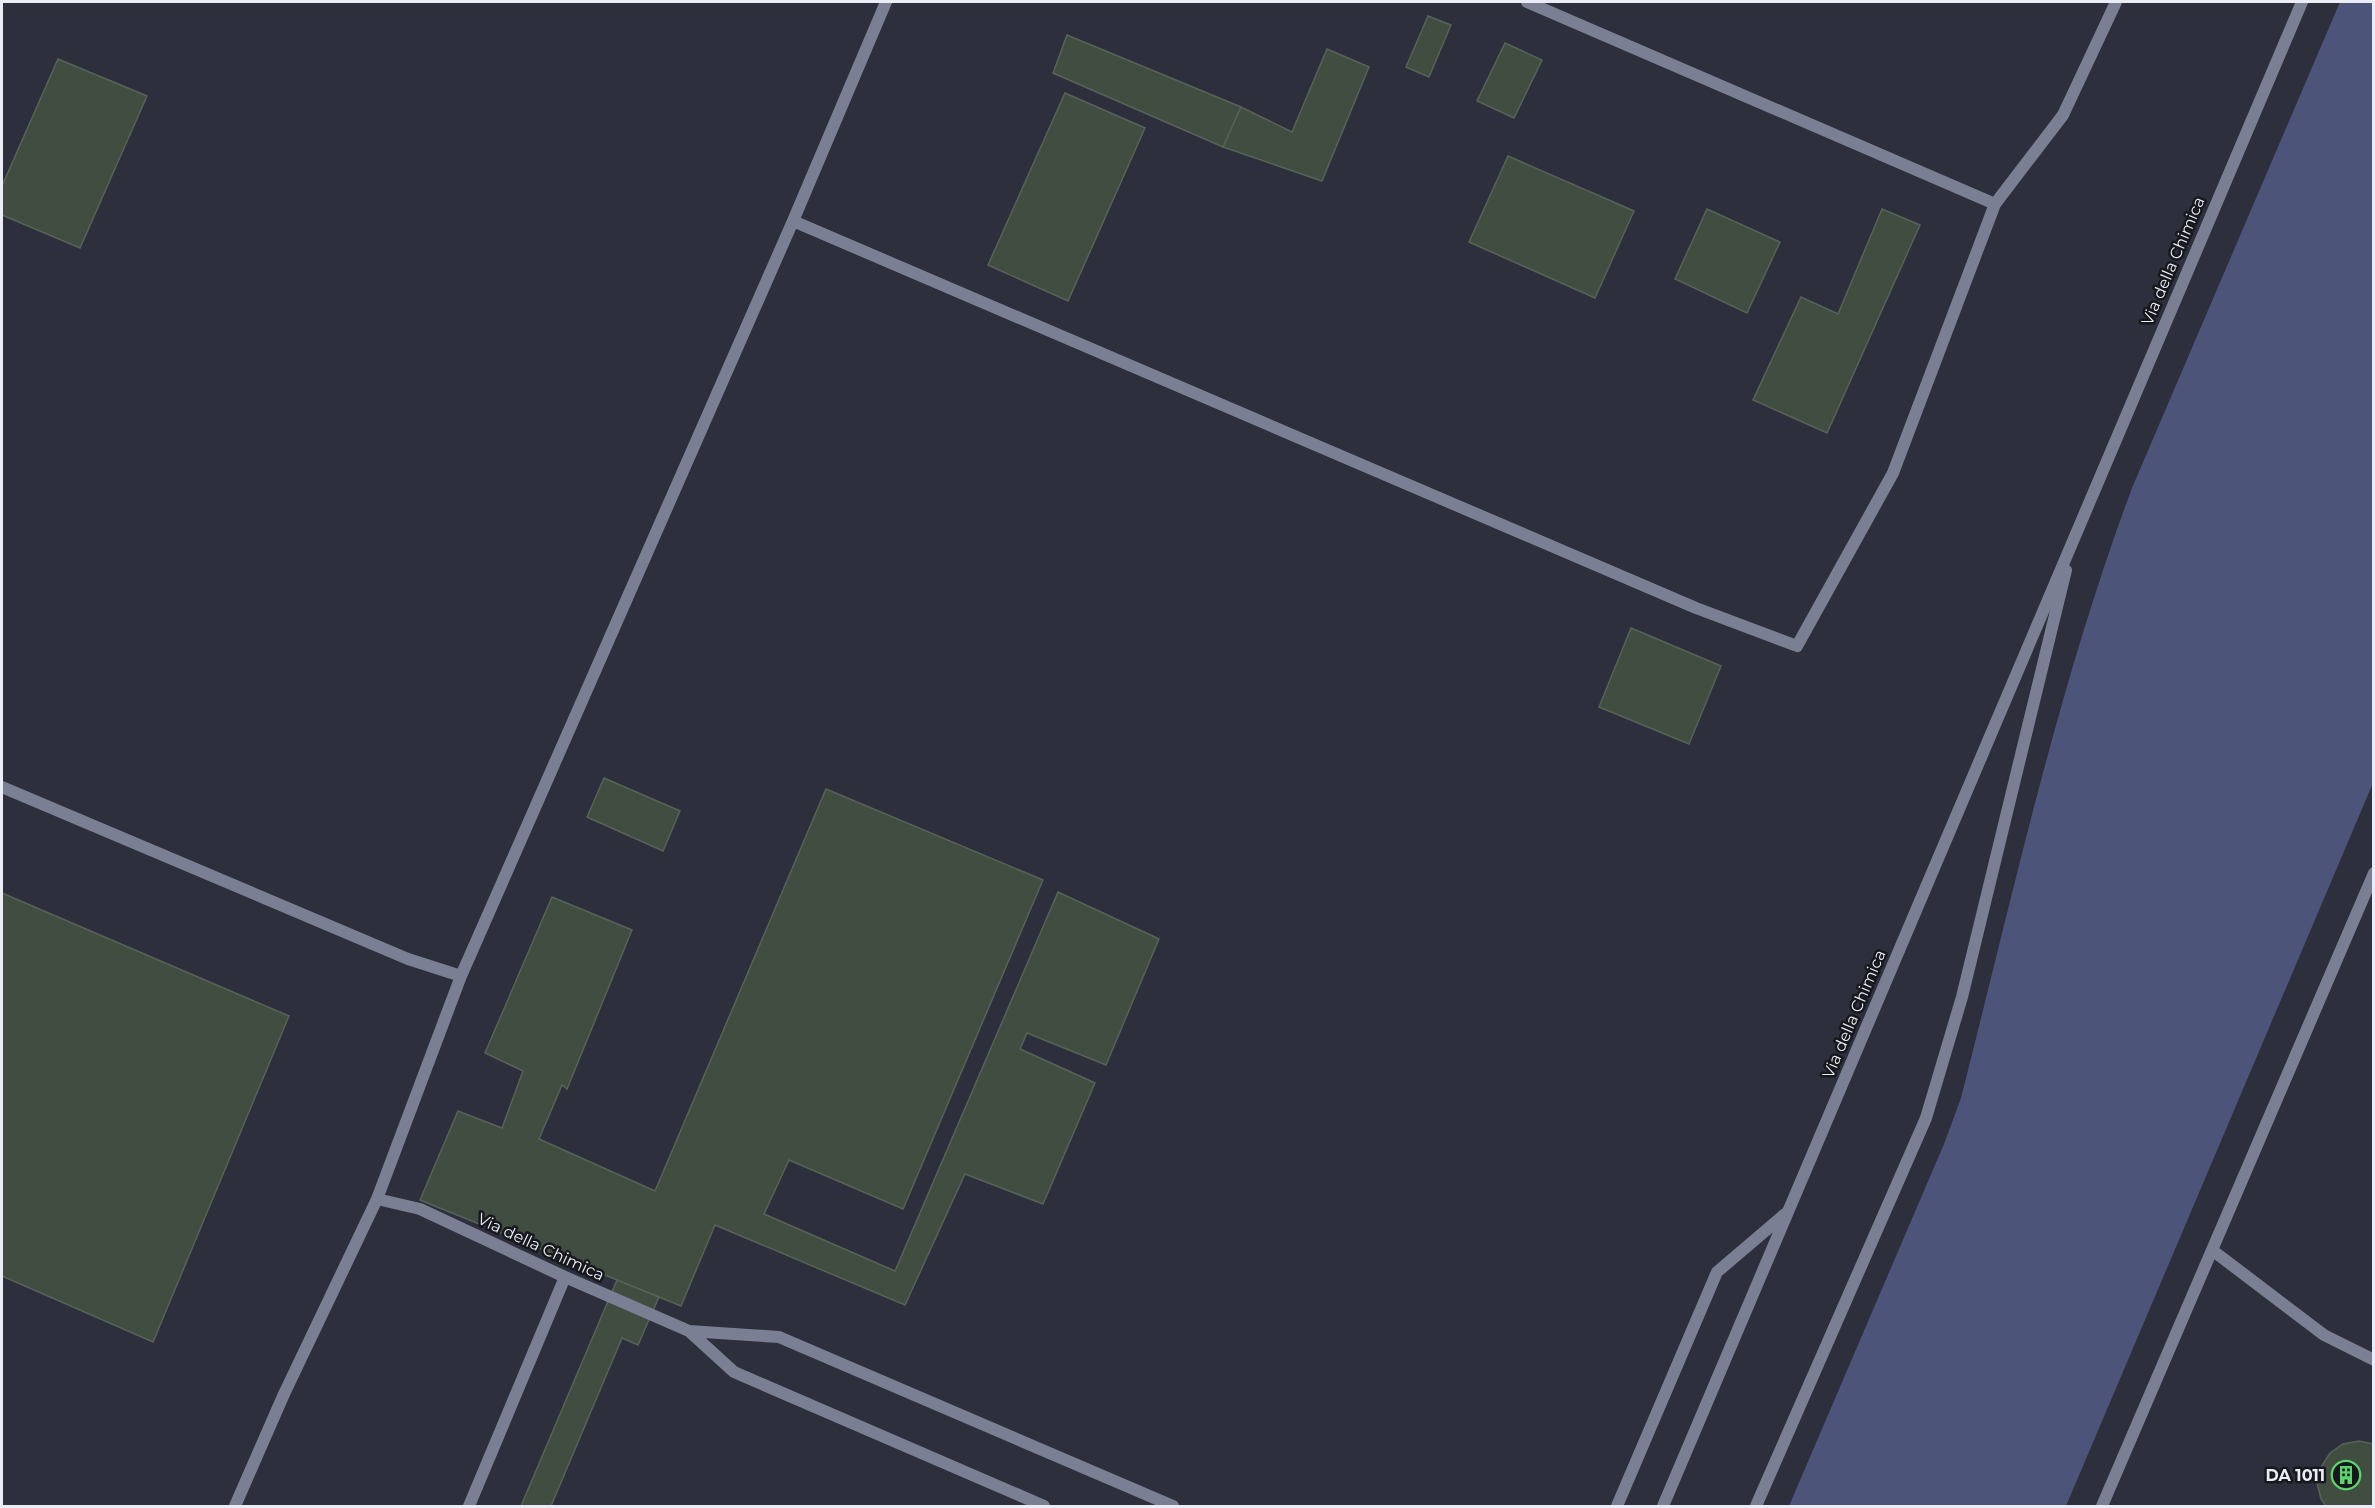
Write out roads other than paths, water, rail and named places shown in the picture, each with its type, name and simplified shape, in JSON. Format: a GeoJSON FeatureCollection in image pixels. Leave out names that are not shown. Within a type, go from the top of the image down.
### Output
{"type":"FeatureCollection","features":[{"type":"Feature","properties":{"kind":"lane"},"geometry":{"type":"LineString","coordinates":[[235,1506],[284,1394],[377,1199],[461,976],[793,221],[886,2]]}},
{"type":"Feature","properties":{"kind":"lane"},"geometry":{"type":"LineString","coordinates":[[1527,2],[1995,204]]}},
{"type":"Feature","properties":{"kind":"lane"},"geometry":{"type":"LineString","coordinates":[[793,221],[1696,608],[1797,646],[1893,473],[1995,204],[2063,115],[2116,2]]}},
{"type":"Feature","properties":{"kind":"lane","name":"Via della Chimica"},"geometry":{"type":"LineString","coordinates":[[1663,1506],[2302,2]]}},
{"type":"Feature","properties":{"kind":"lane","name":"Via della Chimica"},"geometry":{"type":"LineString","coordinates":[[1756,1506],[1926,1118],[1962,998],[2075,534]]}},
{"type":"Feature","properties":{"kind":"lane"},"geometry":{"type":"LineString","coordinates":[[2,787],[408,959],[461,976]]}},
{"type":"Feature","properties":{"kind":"lane"},"geometry":{"type":"LineString","coordinates":[[2102,1506],[2373,873]]}},
{"type":"Feature","properties":{"kind":"lane","name":"Via della Chimica"},"geometry":{"type":"LineString","coordinates":[[377,1199],[420,1209],[689,1331]]}},
{"type":"Feature","properties":{"kind":"lane"},"geometry":{"type":"LineString","coordinates":[[1617,1506],[1717,1272],[1788,1211]]}},
{"type":"Feature","properties":{"kind":"lane"},"geometry":{"type":"LineString","coordinates":[[2212,1250],[2324,1335],[2373,1360]]}},
{"type":"Feature","properties":{"kind":"lane"},"geometry":{"type":"LineString","coordinates":[[469,1506],[566,1277]]}},
{"type":"Feature","properties":{"kind":"lane"},"geometry":{"type":"LineString","coordinates":[[689,1331],[734,1372],[1044,1506]]}},
{"type":"Feature","properties":{"kind":"lane"},"geometry":{"type":"LineString","coordinates":[[689,1331],[779,1337],[1173,1506]]}},
{"type":"Feature","properties":{"kind":"place","name":"DA 1011"},"geometry":{"type":"Point","coordinates":[2346,1475]}}]}
